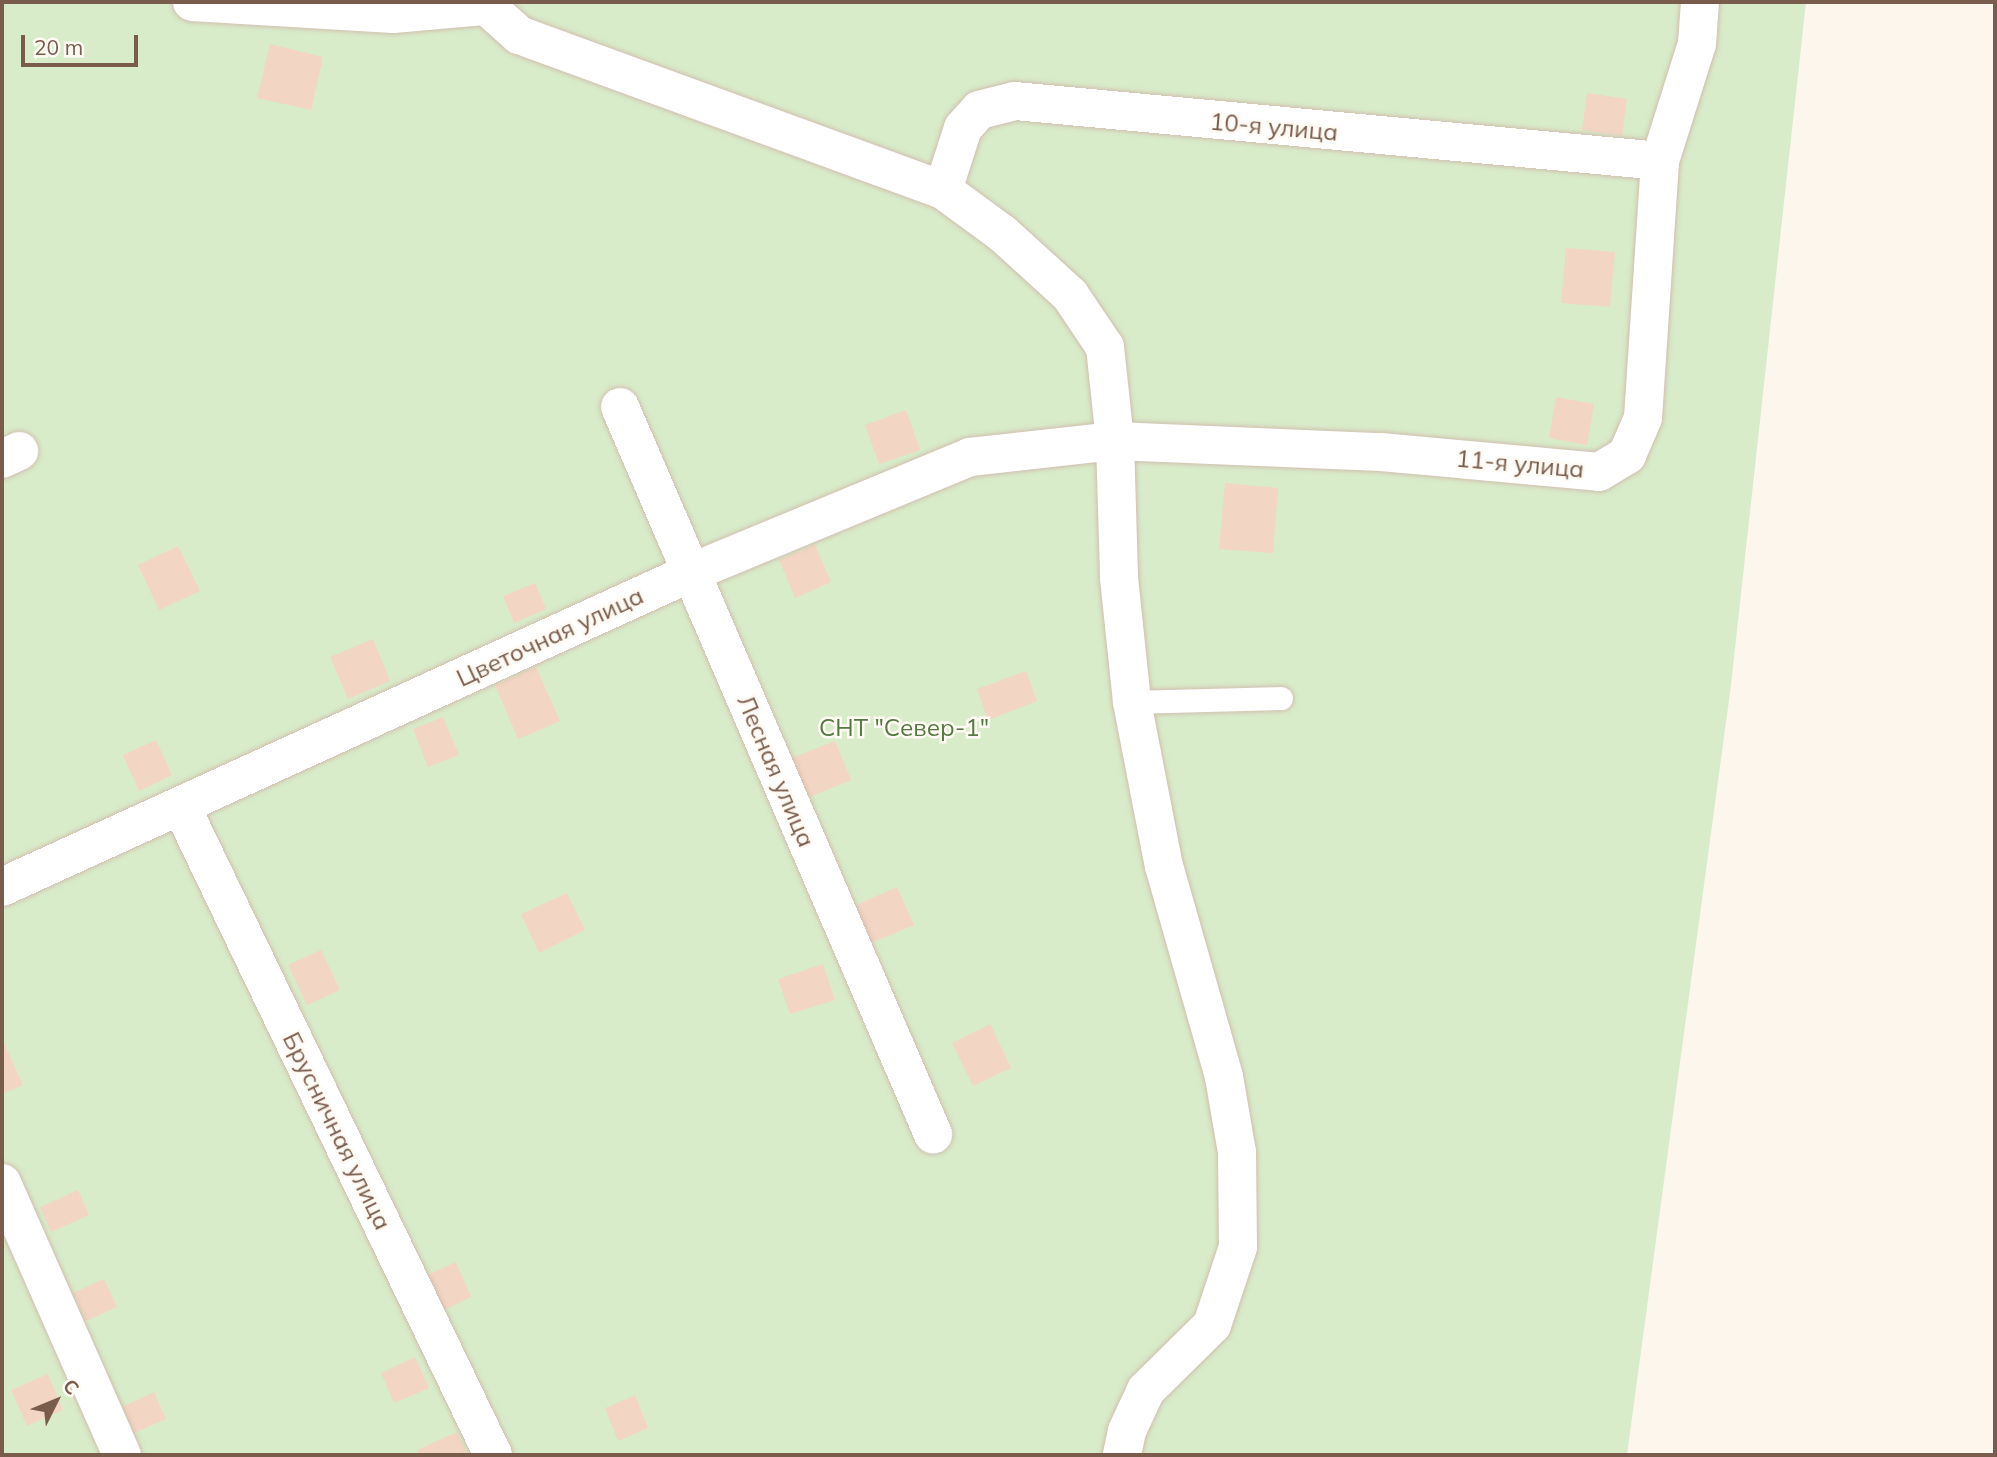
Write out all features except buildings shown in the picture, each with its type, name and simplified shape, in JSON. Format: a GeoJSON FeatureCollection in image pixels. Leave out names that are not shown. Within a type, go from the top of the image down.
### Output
{"type":"FeatureCollection","features":[{"type":"Feature","properties":{"kind":"street"},"geometry":{"type":"LineString","coordinates":[[192,2],[393,14],[483,4],[519,35],[943,190],[1003,234],[1070,295],[1105,347],[1115,441],[1119,578],[1132,702],[1164,866],[1224,1077],[1237,1152],[1238,1247],[1212,1325],[1146,1390],[1127,1431],[1122,1455]]}},
{"type":"Feature","properties":{"kind":"street","name":"11-я улица"},"geometry":{"type":"LineString","coordinates":[[1115,441],[1381,452],[1599,472],[1627,455],[1643,418],[1660,161],[1698,44],[1700,2]]}},
{"type":"Feature","properties":{"kind":"street","name":"10-я улица"},"geometry":{"type":"LineString","coordinates":[[943,190],[963,128],[979,110],[1014,101],[1660,161]]}},
{"type":"Feature","properties":{"kind":"street","name":"Лесная улица"},"geometry":{"type":"LineString","coordinates":[[620,407],[933,1134]]}},
{"type":"Feature","properties":{"kind":"street","name":"Цветочная улица"},"geometry":{"type":"LineString","coordinates":[[2,887],[690,573],[970,457],[1115,441]]}},
{"type":"Feature","properties":{"kind":"street","name":"Брусничная улица"},"geometry":{"type":"LineString","coordinates":[[181,806],[493,1455]]}},
{"type":"Feature","properties":{"kind":"street"},"geometry":{"type":"LineString","coordinates":[[2,1183],[122,1455]]}},
{"type":"Feature","properties":{"kind":"lane"},"geometry":{"type":"LineString","coordinates":[[1132,702],[1281,698]]}},
{"type":"Feature","properties":{"kind":"green space","name":"СНТ \"Север-1\""},"geometry":{"type":"Polygon","coordinates":[[[2,2],[1806,2],[1731,685],[1627,1455],[2,1455],[2,2]]]}}]}
